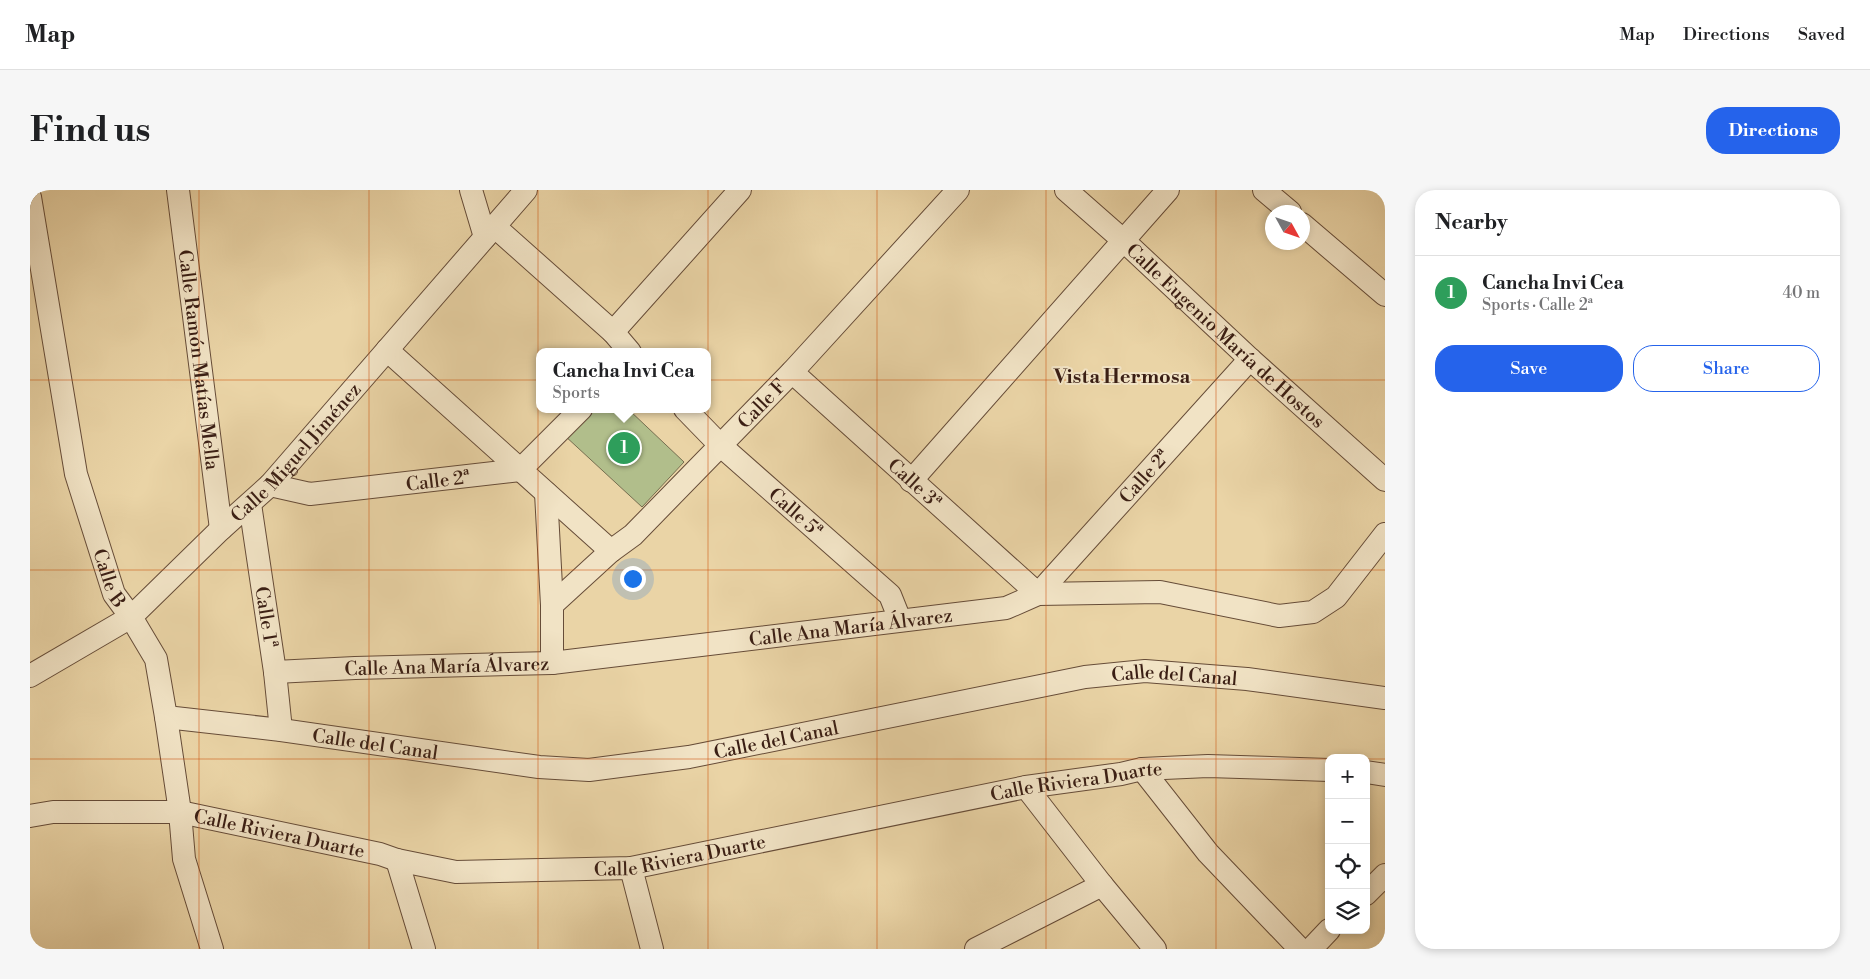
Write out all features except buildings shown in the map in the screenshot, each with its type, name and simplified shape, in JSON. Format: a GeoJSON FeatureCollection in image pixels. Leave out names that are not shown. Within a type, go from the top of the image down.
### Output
{"type":"FeatureCollection","features":[{"type":"Feature","properties":{"kind":"street","name":"Calle Ramón Matías Mella"},"geometry":{"type":"LineString","coordinates":[[178,190],[221,529]]}},
{"type":"Feature","properties":{"kind":"street"},"geometry":{"type":"LineString","coordinates":[[471,190],[490,232],[613,332],[627,348]]}},
{"type":"Feature","properties":{"kind":"street","name":"Calle Miguel Jiménez"},"geometry":{"type":"LineString","coordinates":[[30,676],[131,617],[221,529],[270,485],[526,190]]}},
{"type":"Feature","properties":{"kind":"street"},"geometry":{"type":"LineString","coordinates":[[613,332],[740,190]]}},
{"type":"Feature","properties":{"kind":"street","name":"Calle F"},"geometry":{"type":"LineString","coordinates":[[552,604],[611,550],[634,535],[792,372],[958,190]]}},
{"type":"Feature","properties":{"kind":"street","name":"Calle Eugenio María de Hostos"},"geometry":{"type":"LineString","coordinates":[[1066,190],[1385,480]]}},
{"type":"Feature","properties":{"kind":"street"},"geometry":{"type":"LineString","coordinates":[[912,481],[1168,190]]}},
{"type":"Feature","properties":{"kind":"street"},"geometry":{"type":"LineString","coordinates":[[1264,190],[1282,205]]}},
{"type":"Feature","properties":{"kind":"street","name":"Calle B"},"geometry":{"type":"LineString","coordinates":[[30,197],[76,474],[114,594],[131,617],[156,659],[180,812],[184,858],[212,949]]}},
{"type":"Feature","properties":{"kind":"street"},"geometry":{"type":"LineString","coordinates":[[1310,231],[1385,295]]}},
{"type":"Feature","properties":{"kind":"street"},"geometry":{"type":"LineString","coordinates":[[387,350],[611,550]]}},
{"type":"Feature","properties":{"kind":"street","name":"Calle 2ª"},"geometry":{"type":"LineString","coordinates":[[1038,594],[1250,359]]}},
{"type":"Feature","properties":{"kind":"street","name":"Calle 3ª"},"geometry":{"type":"LineString","coordinates":[[792,372],[1038,594]]}},
{"type":"Feature","properties":{"kind":"street"},"geometry":{"type":"LineString","coordinates":[[520,470],[577,413]]}},
{"type":"Feature","properties":{"kind":"street","name":"Calle 5ª"},"geometry":{"type":"LineString","coordinates":[[689,413],[720,445],[890,595],[900,620]]}},
{"type":"Feature","properties":{"kind":"street","name":"Calle 2ª"},"geometry":{"type":"LineString","coordinates":[[270,485],[310,494],[520,470]]}},
{"type":"Feature","properties":{"kind":"street"},"geometry":{"type":"LineString","coordinates":[[546,493],[552,604],[552,662]]}},
{"type":"Feature","properties":{"kind":"street","name":"Calle 1ª"},"geometry":{"type":"LineString","coordinates":[[250,504],[275,672],[281,730]]}},
{"type":"Feature","properties":{"kind":"street","name":"Calle Ana María Álvarez"},"geometry":{"type":"LineString","coordinates":[[275,672],[552,662],[1006,608],[1038,594],[1160,592],[1279,616],[1313,612],[1336,597],[1385,534]]}},
{"type":"Feature","properties":{"kind":"street","name":"Calle del Canal"},"geometry":{"type":"LineString","coordinates":[[166,717],[281,730],[539,767],[589,770],[689,757],[1085,676],[1145,671],[1247,679],[1385,698]]}},
{"type":"Feature","properties":{"kind":"street","name":"Calle Riviera Duarte"},"geometry":{"type":"LineString","coordinates":[[30,816],[53,812],[180,812],[456,872],[631,868],[1026,787],[1121,774],[1142,768],[1208,766],[1325,770]]}},
{"type":"Feature","properties":{"kind":"street"},"geometry":{"type":"LineString","coordinates":[[1142,768],[1208,854],[1300,949]]}},
{"type":"Feature","properties":{"kind":"street"},"geometry":{"type":"LineString","coordinates":[[1370,773],[1385,775]]}},
{"type":"Feature","properties":{"kind":"street"},"geometry":{"type":"LineString","coordinates":[[1026,787],[1102,885],[1155,949]]}},
{"type":"Feature","properties":{"kind":"street"},"geometry":{"type":"LineString","coordinates":[[397,860],[424,949]]}},
{"type":"Feature","properties":{"kind":"street"},"geometry":{"type":"LineString","coordinates":[[631,868],[652,949]]}},
{"type":"Feature","properties":{"kind":"street"},"geometry":{"type":"LineString","coordinates":[[1370,890],[1384,877]]}},
{"type":"Feature","properties":{"kind":"street"},"geometry":{"type":"LineString","coordinates":[[976,949],[1102,885]]}},
{"type":"Feature","properties":{"kind":"street"},"geometry":{"type":"LineString","coordinates":[[1310,949],[1326,934]]}},
{"type":"Feature","properties":{"kind":"green space"},"geometry":{"type":"Polygon","coordinates":[[[584,413],[632,413],[684,462],[642,507],[564,435],[584,413]]]}},
{"type":"Feature","properties":{"kind":"place","name":"Cancha Invi Cea"},"geometry":{"type":"Point","coordinates":[624,448]}},
{"type":"Feature","properties":{"kind":"district","name":"Vista Hermosa"},"geometry":{"type":"Point","coordinates":[1122,376]}}]}
